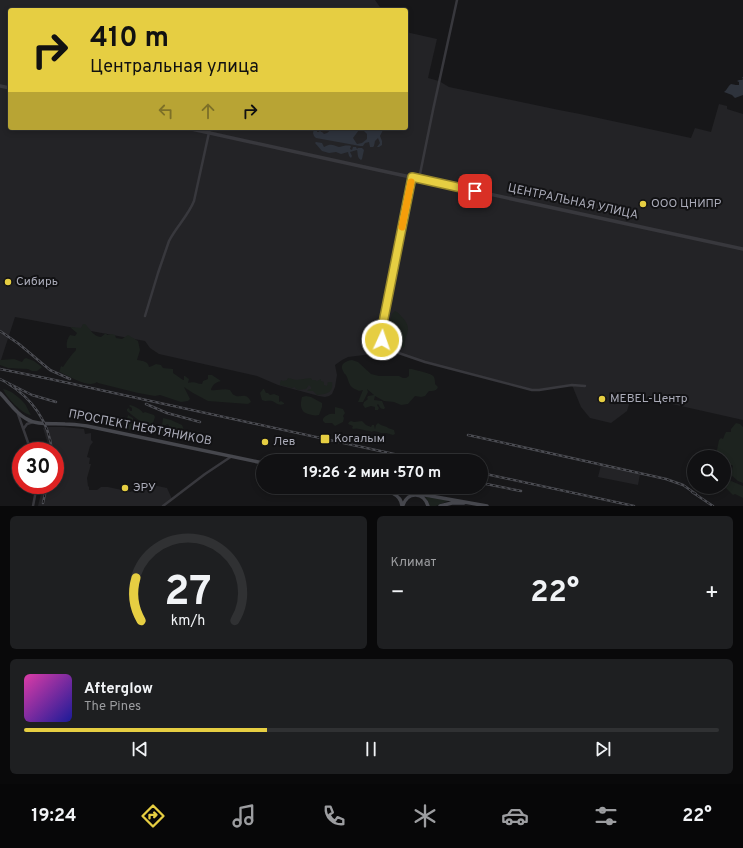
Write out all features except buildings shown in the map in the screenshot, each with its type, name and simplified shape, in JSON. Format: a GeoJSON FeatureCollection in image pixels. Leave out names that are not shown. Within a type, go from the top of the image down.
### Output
{"type":"FeatureCollection","features":[{"type":"Feature","properties":{"kind":"main road","name":"ПРОСПЕКТ НЕФТЯНИКОВ"},"geometry":{"type":"LineString","coordinates":[[0,393],[17,411],[25,418],[33,422],[42,424],[70,424],[87,426],[256,461]]}},
{"type":"Feature","properties":{"kind":"main road"},"geometry":{"type":"LineString","coordinates":[[396,494],[400,498],[402,506]]}},
{"type":"Feature","properties":{"kind":"main road"},"geometry":{"type":"LineString","coordinates":[[414,494],[424,499],[428,506]]}},
{"type":"Feature","properties":{"kind":"main road"},"geometry":{"type":"LineString","coordinates":[[421,494],[486,506]]}},
{"type":"Feature","properties":{"kind":"main road"},"geometry":{"type":"LineString","coordinates":[[402,506],[404,501],[412,496],[428,495]]}},
{"type":"Feature","properties":{"kind":"main road"},"geometry":{"type":"LineString","coordinates":[[440,506],[457,503],[486,506]]}},
{"type":"Feature","properties":{"kind":"street"},"geometry":{"type":"LineString","coordinates":[[419,179],[457,0]]}},
{"type":"Feature","properties":{"kind":"street","name":"ЦЕНТРАЛЬНАЯ УЛИЦА"},"geometry":{"type":"LineString","coordinates":[[196,130],[743,249]]}},
{"type":"Feature","properties":{"kind":"street"},"geometry":{"type":"LineString","coordinates":[[145,316],[169,241],[193,204],[210,130]]}},
{"type":"Feature","properties":{"kind":"street"},"geometry":{"type":"LineString","coordinates":[[412,177],[382,328],[381,336],[385,347],[425,362],[532,390],[572,385],[585,386]]}},
{"type":"Feature","properties":{"kind":"street"},"geometry":{"type":"LineString","coordinates":[[17,411],[28,442]]}},
{"type":"Feature","properties":{"kind":"street"},"geometry":{"type":"LineString","coordinates":[[24,430],[27,424],[33,422]]}},
{"type":"Feature","properties":{"kind":"street"},"geometry":{"type":"LineString","coordinates":[[221,454],[224,457],[223,462]]}},
{"type":"Feature","properties":{"kind":"street"},"geometry":{"type":"LineString","coordinates":[[163,506],[232,456]]}},
{"type":"Feature","properties":{"kind":"street"},"geometry":{"type":"LineString","coordinates":[[33,506],[35,494]]}},
{"type":"Feature","properties":{"kind":"shaded area"},"geometry":{"type":"Polygon","coordinates":[[[0,0],[375,0],[381,8],[8,8],[8,130],[408,130],[408,32],[437,39],[428,78],[439,81],[449,87],[691,138],[695,128],[711,132],[719,104],[727,106],[727,109],[743,114],[743,420],[632,395],[627,411],[611,423],[590,418],[581,407],[572,385],[536,390],[425,362],[390,350],[384,344],[372,354],[348,357],[335,365],[337,375],[335,387],[332,394],[325,397],[278,385],[257,376],[159,354],[150,348],[145,341],[15,317],[0,363],[0,0]]]}},
{"type":"Feature","properties":{"kind":"shaded area"},"geometry":{"type":"Polygon","coordinates":[[[743,79],[743,95],[735,98],[724,92],[731,84],[739,85],[739,82],[737,81],[743,79]]]}},
{"type":"Feature","properties":{"kind":"shaded area"},"geometry":{"type":"Polygon","coordinates":[[[314,130],[319,132],[320,130],[324,134],[331,130],[359,130],[353,138],[357,144],[362,143],[367,139],[367,134],[363,130],[383,130],[380,136],[382,145],[379,147],[377,147],[380,143],[378,138],[375,141],[374,146],[370,147],[369,142],[365,143],[363,146],[360,146],[316,138],[313,133],[314,130]]]}},
{"type":"Feature","properties":{"kind":"shaded area"},"geometry":{"type":"Polygon","coordinates":[[[315,143],[322,143],[324,147],[328,145],[339,147],[351,146],[350,149],[352,150],[353,147],[356,147],[357,149],[362,148],[364,150],[362,159],[361,160],[359,158],[357,150],[350,152],[352,156],[351,158],[348,152],[341,154],[322,151],[315,143]]]}},
{"type":"Feature","properties":{"kind":"shaded area"},"geometry":{"type":"Polygon","coordinates":[[[395,311],[403,318],[408,326],[405,346],[403,348],[392,346],[386,337],[387,328],[392,314],[395,311]]]}},
{"type":"Feature","properties":{"kind":"shaded area"},"geometry":{"type":"Polygon","coordinates":[[[83,324],[85,324],[94,334],[101,337],[106,333],[107,335],[112,334],[115,335],[116,338],[122,339],[128,335],[138,341],[140,350],[137,360],[146,362],[149,367],[156,364],[161,365],[163,368],[173,369],[173,373],[183,380],[184,376],[189,379],[188,383],[193,382],[202,384],[203,381],[208,379],[208,375],[212,375],[221,381],[214,384],[211,390],[230,390],[236,396],[247,397],[251,402],[248,404],[208,401],[184,387],[190,399],[188,401],[181,402],[160,395],[155,396],[138,393],[97,382],[87,384],[75,380],[60,372],[59,373],[61,366],[63,367],[76,350],[76,348],[67,348],[67,342],[70,335],[75,336],[77,333],[71,327],[81,328],[83,324]]]}},
{"type":"Feature","properties":{"kind":"shaded area"},"geometry":{"type":"Polygon","coordinates":[[[26,358],[34,361],[42,367],[37,371],[32,371],[28,369],[8,368],[0,365],[0,360],[14,359],[22,362],[26,358]]]}},
{"type":"Feature","properties":{"kind":"shaded area"},"geometry":{"type":"Polygon","coordinates":[[[352,360],[358,362],[371,374],[379,376],[399,376],[406,378],[409,376],[409,369],[427,373],[434,377],[435,384],[438,387],[436,390],[429,391],[425,396],[415,396],[408,404],[401,405],[394,402],[384,401],[375,396],[374,400],[382,401],[385,408],[381,408],[378,404],[378,410],[375,410],[375,407],[371,406],[365,408],[363,405],[368,399],[368,396],[374,395],[367,389],[368,392],[363,402],[358,402],[363,390],[359,391],[351,386],[342,369],[344,363],[352,360]]]}},
{"type":"Feature","properties":{"kind":"shaded area"},"geometry":{"type":"Polygon","coordinates":[[[288,378],[296,380],[311,378],[312,380],[317,381],[321,379],[321,381],[324,382],[324,385],[327,386],[328,382],[332,382],[332,389],[329,392],[317,395],[313,391],[307,391],[311,389],[309,385],[306,389],[298,390],[295,387],[292,388],[280,385],[281,380],[287,380],[288,378]]]}},
{"type":"Feature","properties":{"kind":"shaded area"},"geometry":{"type":"Polygon","coordinates":[[[3,389],[21,399],[31,415],[23,412],[15,405],[3,389]]]}},
{"type":"Feature","properties":{"kind":"shaded area"},"geometry":{"type":"Polygon","coordinates":[[[263,389],[270,395],[274,394],[279,396],[279,402],[281,401],[284,404],[282,405],[272,401],[262,400],[260,393],[263,389]]]}},
{"type":"Feature","properties":{"kind":"shaded area"},"geometry":{"type":"Polygon","coordinates":[[[306,396],[322,403],[319,415],[308,414],[302,410],[302,397],[306,396]]]}},
{"type":"Feature","properties":{"kind":"shaded area"},"geometry":{"type":"Polygon","coordinates":[[[130,405],[139,409],[143,413],[145,412],[154,415],[155,417],[152,426],[148,428],[127,411],[129,408],[130,411],[132,411],[132,408],[129,406],[130,405]]]}},
{"type":"Feature","properties":{"kind":"shaded area"},"geometry":{"type":"Polygon","coordinates":[[[335,407],[343,409],[345,413],[343,416],[343,422],[335,426],[332,423],[325,423],[323,419],[325,416],[335,414],[335,407]]]}},
{"type":"Feature","properties":{"kind":"shaded area"},"geometry":{"type":"Polygon","coordinates":[[[128,415],[133,418],[133,421],[135,420],[148,432],[144,433],[128,429],[128,427],[125,426],[128,415]]]}},
{"type":"Feature","properties":{"kind":"shaded area"},"geometry":{"type":"Polygon","coordinates":[[[163,418],[182,425],[184,430],[171,436],[164,434],[161,437],[161,429],[163,432],[167,432],[169,430],[169,425],[167,424],[162,426],[163,418]]]}},
{"type":"Feature","properties":{"kind":"shaded area"},"geometry":{"type":"Polygon","coordinates":[[[351,421],[362,421],[371,427],[374,425],[375,429],[378,423],[394,430],[395,434],[393,435],[353,429],[353,426],[348,424],[351,421]]]}},
{"type":"Feature","properties":{"kind":"shaded area"},"geometry":{"type":"Polygon","coordinates":[[[736,423],[743,427],[743,483],[731,475],[733,466],[731,465],[731,450],[717,450],[719,440],[721,438],[723,439],[726,432],[731,432],[731,429],[736,423]]]}},
{"type":"Feature","properties":{"kind":"shaded area"},"geometry":{"type":"Polygon","coordinates":[[[64,427],[84,429],[85,434],[91,433],[91,440],[93,442],[90,446],[87,457],[90,458],[89,464],[91,464],[87,478],[89,490],[97,490],[101,487],[108,487],[131,492],[138,482],[167,488],[172,499],[163,506],[38,506],[41,494],[64,494],[64,442],[47,442],[43,428],[64,427]]]}},
{"type":"Feature","properties":{"kind":"shaded area"},"geometry":{"type":"Polygon","coordinates":[[[601,465],[640,474],[638,485],[598,477],[601,465]]]}},
{"type":"Feature","properties":{"kind":"shaded area"},"geometry":{"type":"Polygon","coordinates":[[[731,481],[743,486],[743,498],[735,494],[733,495],[731,493],[731,481]]]}},
{"type":"Feature","properties":{"kind":"shaded area"},"geometry":{"type":"Polygon","coordinates":[[[425,497],[448,501],[436,506],[430,506],[425,497]]]}},
{"type":"Feature","properties":{"kind":"railway"},"geometry":{"type":"LineString","coordinates":[[0,331],[19,344],[50,370],[70,379]]}},
{"type":"Feature","properties":{"kind":"railway"},"geometry":{"type":"LineString","coordinates":[[0,369],[394,454]]}},
{"type":"Feature","properties":{"kind":"railway"},"geometry":{"type":"LineString","coordinates":[[0,379],[32,395],[56,402]]}},
{"type":"Feature","properties":{"kind":"railway"},"geometry":{"type":"LineString","coordinates":[[7,383],[24,396],[38,412],[47,430],[50,442]]}},
{"type":"Feature","properties":{"kind":"railway"},"geometry":{"type":"LineString","coordinates":[[146,404],[167,413],[200,422]]}},
{"type":"Feature","properties":{"kind":"railway"},"geometry":{"type":"LineString","coordinates":[[468,435],[666,479],[687,488]]}},
{"type":"Feature","properties":{"kind":"railway"},"geometry":{"type":"LineString","coordinates":[[488,475],[634,506]]}},
{"type":"Feature","properties":{"kind":"railway"},"geometry":{"type":"LineString","coordinates":[[488,484],[521,491]]}},
{"type":"Feature","properties":{"kind":"railway"},"geometry":{"type":"LineString","coordinates":[[43,503],[45,494]]}},
{"type":"Feature","properties":{"kind":"railway"},"geometry":{"type":"LineString","coordinates":[[695,494],[713,506]]}},
{"type":"Feature","properties":{"kind":"slow traffic"},"geometry":{"type":"LineString","coordinates":[[402,227],[411,182]]}},
{"type":"Feature","properties":{"kind":"place","name":"ООО ЦНИПР"},"geometry":{"type":"Point","coordinates":[643,204]}},
{"type":"Feature","properties":{"kind":"place","name":"Сибирь"},"geometry":{"type":"Point","coordinates":[8,282]}},
{"type":"Feature","properties":{"kind":"place","name":"MEBEL-Центр"},"geometry":{"type":"Point","coordinates":[602,399]}},
{"type":"Feature","properties":{"kind":"place","name":"Когалым"},"geometry":{"type":"Point","coordinates":[325,439]}},
{"type":"Feature","properties":{"kind":"place","name":"Лев"},"geometry":{"type":"Point","coordinates":[265,442]}},
{"type":"Feature","properties":{"kind":"place","name":"ЭРУ"},"geometry":{"type":"Point","coordinates":[125,488]}},
{"type":"Feature","properties":{"kind":"route"},"geometry":{"type":"LineString","coordinates":[[382,340],[381,332],[412,177],[475,191]]}}]}
